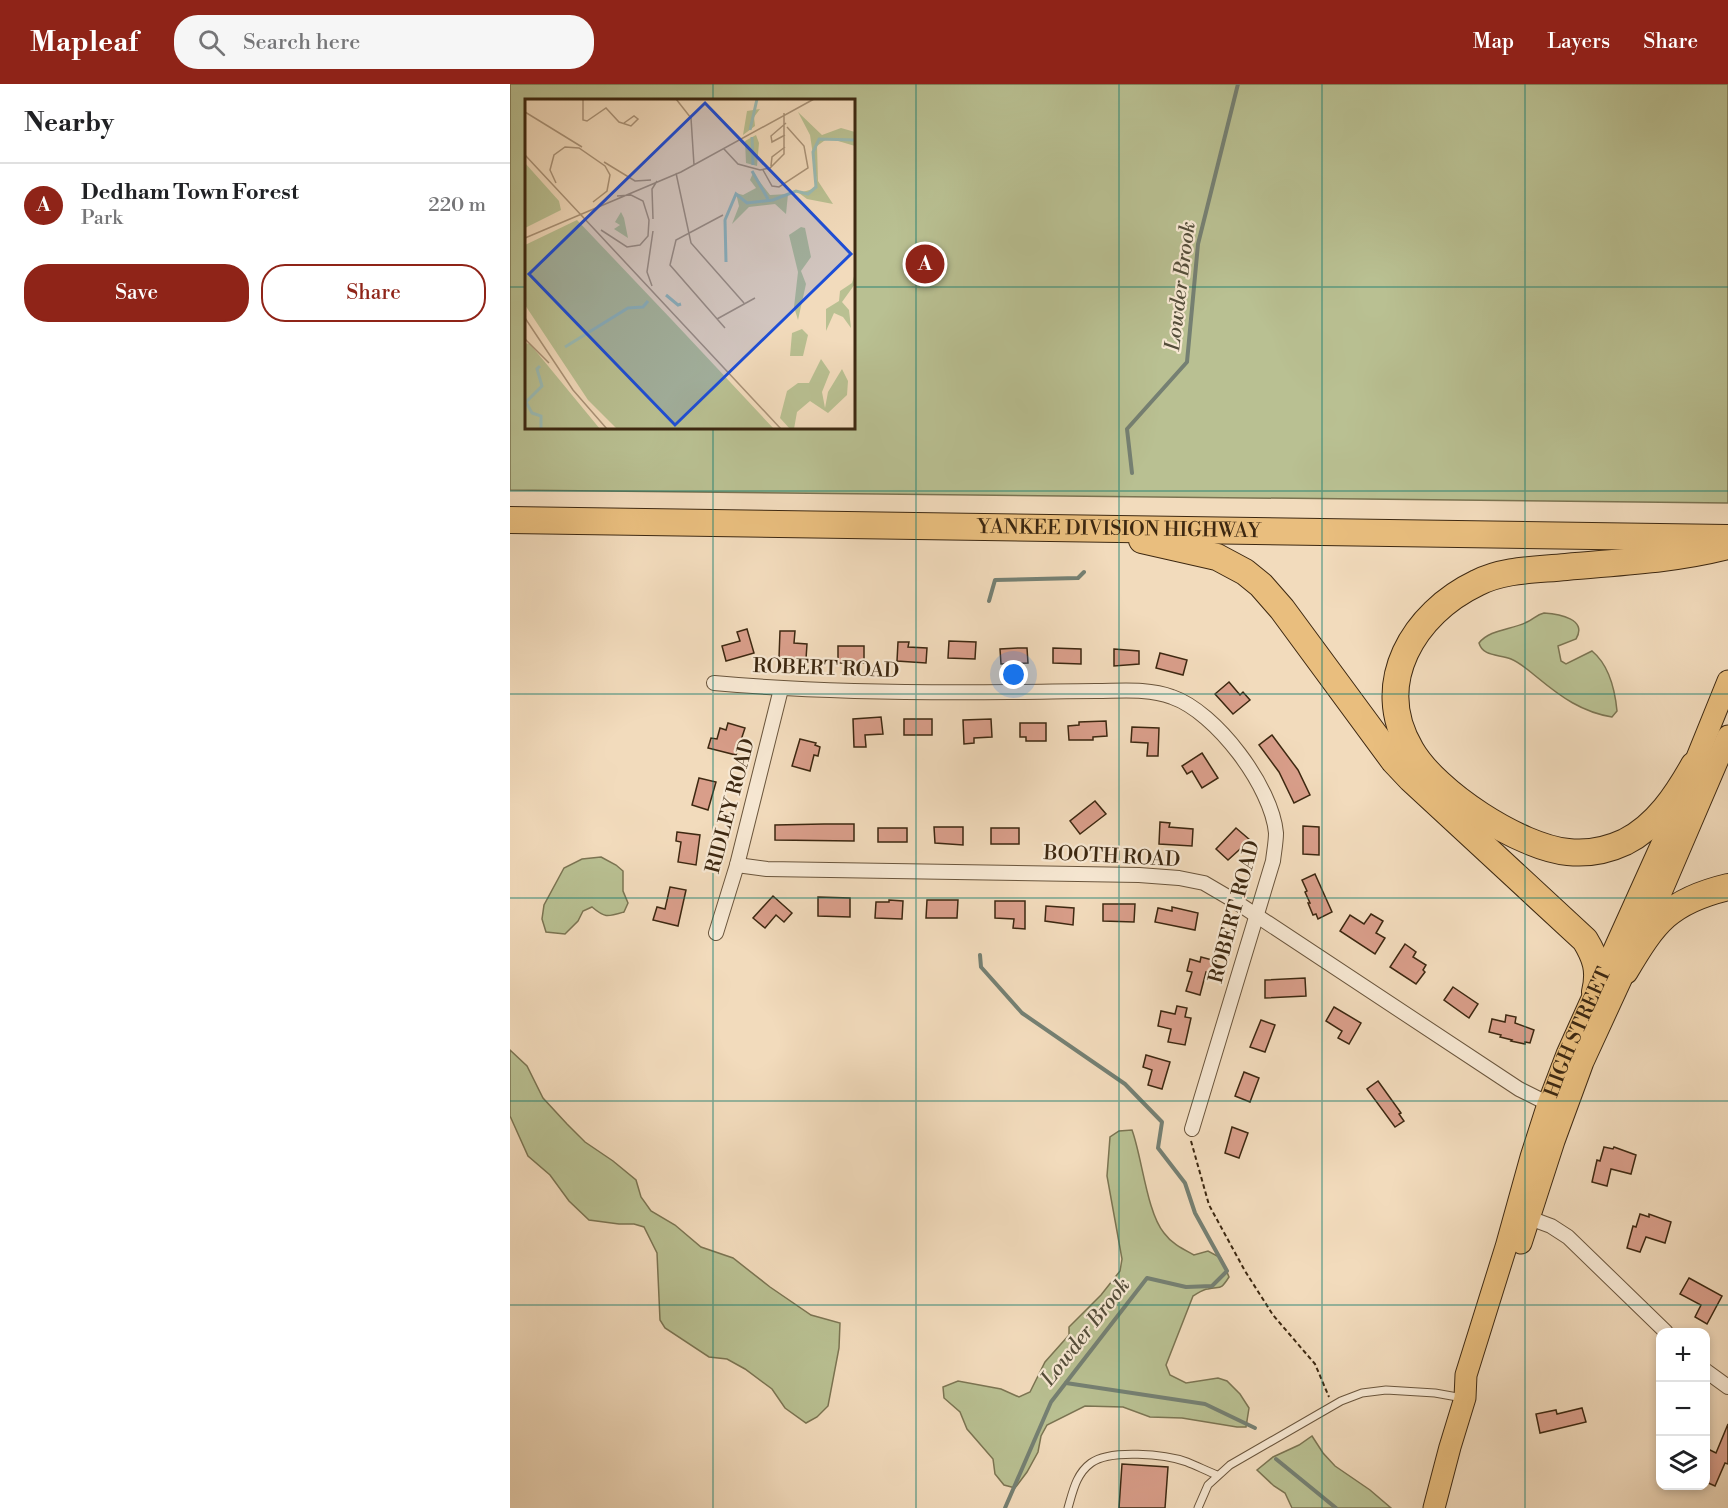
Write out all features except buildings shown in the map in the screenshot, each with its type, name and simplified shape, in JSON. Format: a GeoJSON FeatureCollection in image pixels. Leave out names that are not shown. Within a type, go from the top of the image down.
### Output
{"type":"FeatureCollection","features":[{"type":"Feature","properties":{"kind":"highway","name":"YANKEE DIVISION HIGHWAY"},"geometry":{"type":"LineString","coordinates":[[510,520],[1728,538]]}},
{"type":"Feature","properties":{"kind":"highway"},"geometry":{"type":"LineString","coordinates":[[1101,529],[1217,557],[1245,572],[1261,585],[1282,609],[1394,761],[1585,940],[1598,968],[1595,992]]}},
{"type":"Feature","properties":{"kind":"highway"},"geometry":{"type":"LineString","coordinates":[[1694,765],[1677,795],[1661,814],[1645,830],[1626,842],[1591,851],[1570,852],[1538,845],[1467,806],[1422,766],[1410,750],[1399,721],[1396,693],[1398,673],[1409,644],[1427,618],[1452,597],[1480,581],[1515,572],[1687,556],[1728,546]]}},
{"type":"Feature","properties":{"kind":"highway"},"geometry":{"type":"LineString","coordinates":[[1625,971],[1646,936],[1668,912],[1700,895],[1728,886]]}},
{"type":"Feature","properties":{"kind":"main road","name":"HIGH STREET"},"geometry":{"type":"LineString","coordinates":[[1465,1398],[1479,1379],[1523,1215],[1556,1107],[1567,1054],[1652,869],[1728,681]]}},
{"type":"Feature","properties":{"kind":"main road","name":"HIGH STREET"},"geometry":{"type":"LineString","coordinates":[[1556,1107],[1583,1062],[1669,875],[1728,736]]}},
{"type":"Feature","properties":{"kind":"main road","name":"HIGH STREET"},"geometry":{"type":"LineString","coordinates":[[1434,1508],[1465,1398],[1466,1375],[1523,1215]]}},
{"type":"Feature","properties":{"kind":"street","name":"ROBERT ROAD"},"geometry":{"type":"LineString","coordinates":[[714,683],[781,689],[998,692],[1143,691],[1172,697],[1196,709],[1221,733],[1251,771],[1270,809],[1276,834],[1273,861],[1192,1129]]}},
{"type":"Feature","properties":{"kind":"street","name":"RIDLEY ROAD"},"geometry":{"type":"LineString","coordinates":[[716,933],[737,865],[781,689]]}},
{"type":"Feature","properties":{"kind":"street","name":"BOOTH ROAD"},"geometry":{"type":"LineString","coordinates":[[737,865],[767,870],[1128,874],[1179,878],[1204,883],[1519,1089],[1556,1107]]}},
{"type":"Feature","properties":{"kind":"street"},"geometry":{"type":"LineString","coordinates":[[1523,1215],[1551,1226],[1568,1237],[1662,1328]]}},
{"type":"Feature","properties":{"kind":"street"},"geometry":{"type":"LineString","coordinates":[[1710,1374],[1728,1387]]}},
{"type":"Feature","properties":{"kind":"lane"},"geometry":{"type":"LineString","coordinates":[[1198,1508],[1208,1485],[1230,1465],[1332,1406],[1362,1393],[1386,1390],[1435,1393],[1465,1398]]}},
{"type":"Feature","properties":{"kind":"lane"},"geometry":{"type":"LineString","coordinates":[[1068,1508],[1080,1475],[1090,1464],[1101,1457],[1114,1455],[1159,1457],[1185,1461],[1217,1475]]}},
{"type":"Feature","properties":{"kind":"path"},"geometry":{"type":"LineString","coordinates":[[1192,1129],[1191,1141],[1209,1205],[1245,1271],[1273,1315],[1315,1364],[1332,1406]]}},
{"type":"Feature","properties":{"kind":"green space"},"geometry":{"type":"Polygon","coordinates":[[[510,84],[1728,84],[1728,503],[510,490],[510,84]]]}},
{"type":"Feature","properties":{"kind":"green space"},"geometry":{"type":"Polygon","coordinates":[[[1544,613],[1564,616],[1575,622],[1578,627],[1579,632],[1576,639],[1558,646],[1561,661],[1566,664],[1592,651],[1603,663],[1615,695],[1617,711],[1612,717],[1572,703],[1518,663],[1506,657],[1488,653],[1481,648],[1479,643],[1489,635],[1521,625],[1544,613]]]}},
{"type":"Feature","properties":{"kind":"green space"},"geometry":{"type":"Polygon","coordinates":[[[601,857],[623,871],[623,891],[628,903],[624,912],[606,916],[592,907],[583,911],[578,921],[565,934],[546,932],[542,919],[544,905],[564,868],[582,859],[601,857]]]}},
{"type":"Feature","properties":{"kind":"green space"},"geometry":{"type":"Polygon","coordinates":[[[510,1050],[527,1066],[543,1098],[567,1124],[585,1142],[636,1180],[641,1197],[651,1211],[675,1225],[701,1247],[733,1258],[811,1315],[840,1323],[839,1348],[828,1406],[817,1417],[806,1423],[785,1408],[772,1389],[745,1369],[727,1359],[709,1357],[665,1328],[660,1320],[657,1253],[644,1227],[589,1220],[569,1201],[550,1175],[528,1156],[510,1116],[510,1050]]]}},
{"type":"Feature","properties":{"kind":"green space"},"geometry":{"type":"Polygon","coordinates":[[[1132,1130],[1149,1199],[1158,1224],[1167,1237],[1194,1255],[1208,1251],[1221,1258],[1229,1277],[1220,1287],[1204,1290],[1193,1296],[1166,1365],[1170,1375],[1186,1383],[1218,1378],[1227,1381],[1240,1394],[1249,1408],[1246,1427],[1182,1418],[1150,1417],[1123,1407],[1085,1406],[1047,1425],[1041,1436],[1038,1452],[1027,1472],[1015,1488],[1004,1485],[995,1474],[993,1459],[967,1429],[960,1412],[944,1398],[943,1387],[958,1381],[1001,1389],[1019,1397],[1030,1392],[1045,1362],[1069,1335],[1069,1327],[1101,1295],[1120,1271],[1122,1259],[1107,1176],[1110,1137],[1119,1131],[1132,1130]]]}},
{"type":"Feature","properties":{"kind":"green space"},"geometry":{"type":"Polygon","coordinates":[[[1312,1436],[1335,1466],[1370,1490],[1391,1508],[1292,1508],[1285,1493],[1257,1470],[1273,1457],[1312,1436]]]}},
{"type":"Feature","properties":{"kind":"waterway","name":"Lowder Brook"},"geometry":{"type":"LineString","coordinates":[[1132,473],[1127,429],[1187,362],[1198,244],[1238,84]]}},
{"type":"Feature","properties":{"kind":"waterway","name":"Lowder Brook"},"geometry":{"type":"LineString","coordinates":[[989,601],[995,580],[1078,578],[1084,572]]}},
{"type":"Feature","properties":{"kind":"waterway","name":"Lowder Brook"},"geometry":{"type":"LineString","coordinates":[[980,955],[981,967],[1022,1013],[1125,1084],[1162,1122],[1158,1148],[1185,1183],[1195,1213],[1227,1271],[1212,1286],[1186,1287],[1147,1278],[1051,1402],[1005,1508]]}},
{"type":"Feature","properties":{"kind":"waterway"},"geometry":{"type":"LineString","coordinates":[[1066,1383],[1205,1404],[1255,1428]]}},
{"type":"Feature","properties":{"kind":"waterway"},"geometry":{"type":"LineString","coordinates":[[1276,1459],[1336,1508]]}},
{"type":"Feature","properties":{"kind":"place","name":"Dedham Town Forest"},"geometry":{"type":"Point","coordinates":[925,264]}}]}
